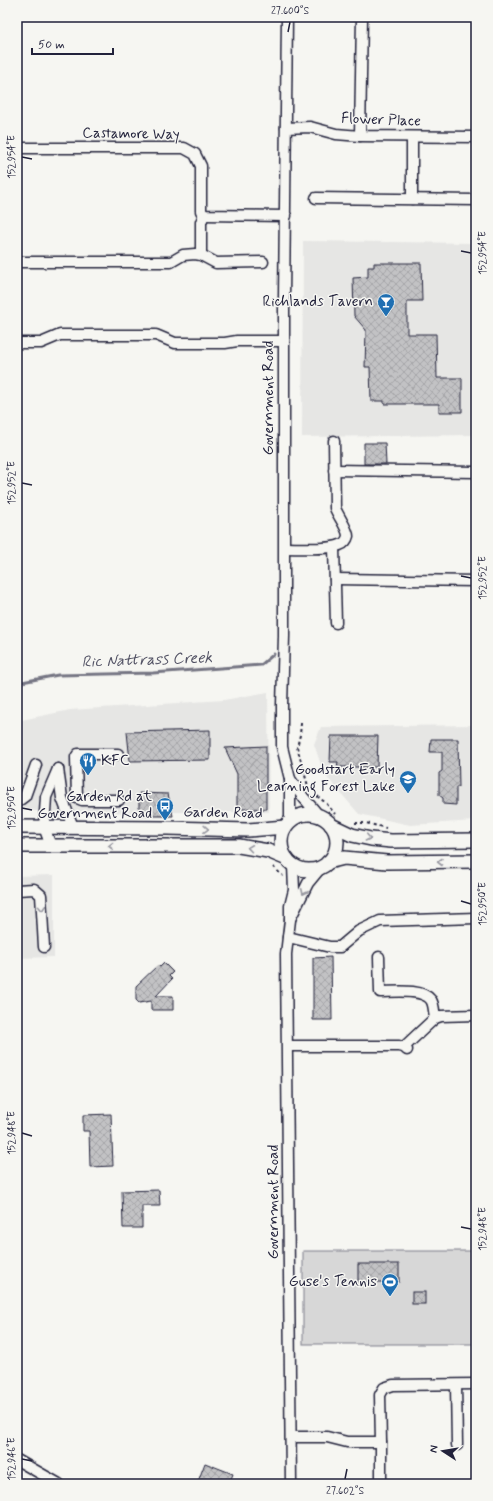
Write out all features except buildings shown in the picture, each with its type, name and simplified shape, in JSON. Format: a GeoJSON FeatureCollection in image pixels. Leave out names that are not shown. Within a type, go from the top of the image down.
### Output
{"type":"FeatureCollection","features":[{"type":"Feature","properties":{"kind":"main road"},"geometry":{"type":"LineString","coordinates":[[290,862],[282,852],[282,835],[287,824],[296,817],[304,814],[313,814],[335,822],[352,834],[371,839],[391,841],[476,840]]}},
{"type":"Feature","properties":{"kind":"main road"},"geometry":{"type":"LineString","coordinates":[[325,864],[333,855],[336,848],[335,822]]}},
{"type":"Feature","properties":{"kind":"main road","name":"Garden Road"},"geometry":{"type":"LineString","coordinates":[[17,827],[248,830],[287,824]]}},
{"type":"Feature","properties":{"kind":"main road"},"geometry":{"type":"LineString","coordinates":[[17,846],[239,846],[263,850],[307,870],[344,858],[387,862],[476,862]]}},
{"type":"Feature","properties":{"kind":"street","name":"Government Road"},"geometry":{"type":"LineString","coordinates":[[287,17],[284,341],[285,548],[282,672],[282,747],[290,779],[287,824]]}},
{"type":"Feature","properties":{"kind":"street"},"geometry":{"type":"LineString","coordinates":[[360,136],[362,17]]}},
{"type":"Feature","properties":{"kind":"street","name":"Flower Place"},"geometry":{"type":"LineString","coordinates":[[286,128],[310,127],[336,134],[360,136],[476,137]]}},
{"type":"Feature","properties":{"kind":"street"},"geometry":{"type":"LineString","coordinates":[[412,137],[412,199]]}},
{"type":"Feature","properties":{"kind":"street","name":"Castamore Way"},"geometry":{"type":"LineString","coordinates":[[17,148],[184,148],[195,154],[201,166],[201,211],[204,215],[201,222],[201,255]]}},
{"type":"Feature","properties":{"kind":"street"},"geometry":{"type":"LineString","coordinates":[[316,198],[476,200]]}},
{"type":"Feature","properties":{"kind":"street"},"geometry":{"type":"LineString","coordinates":[[204,215],[286,216]]}},
{"type":"Feature","properties":{"kind":"street"},"geometry":{"type":"LineString","coordinates":[[17,262],[171,262],[183,256],[195,254],[201,255],[216,263],[263,262]]}},
{"type":"Feature","properties":{"kind":"street"},"geometry":{"type":"LineString","coordinates":[[17,343],[41,343],[60,335],[156,335],[175,343],[284,341]]}},
{"type":"Feature","properties":{"kind":"street"},"geometry":{"type":"LineString","coordinates":[[285,548],[334,547],[342,545],[346,540],[348,535],[335,508],[334,441]]}},
{"type":"Feature","properties":{"kind":"street"},"geometry":{"type":"LineString","coordinates":[[334,470],[476,472]]}},
{"type":"Feature","properties":{"kind":"street"},"geometry":{"type":"LineString","coordinates":[[334,547],[336,623]]}},
{"type":"Feature","properties":{"kind":"street"},"geometry":{"type":"LineString","coordinates":[[335,579],[476,581]]}},
{"type":"Feature","properties":{"kind":"street"},"geometry":{"type":"LineString","coordinates":[[118,754],[78,754],[76,757],[77,798],[82,800],[119,800]]}},
{"type":"Feature","properties":{"kind":"street"},"geometry":{"type":"LineString","coordinates":[[17,802],[25,796],[36,765]]}},
{"type":"Feature","properties":{"kind":"street"},"geometry":{"type":"LineString","coordinates":[[51,846],[44,827],[46,798],[58,769],[62,798],[73,827]]}},
{"type":"Feature","properties":{"kind":"street","name":"Government Road"},"geometry":{"type":"LineString","coordinates":[[290,779],[320,817]]}},
{"type":"Feature","properties":{"kind":"street","name":"Government Road"},"geometry":{"type":"LineString","coordinates":[[290,862],[294,882],[290,906],[286,954],[291,1484]]}},
{"type":"Feature","properties":{"kind":"street","name":"Government Road"},"geometry":{"type":"LineString","coordinates":[[290,920],[308,883],[325,864]]}},
{"type":"Feature","properties":{"kind":"street"},"geometry":{"type":"LineString","coordinates":[[17,890],[34,889],[41,895],[44,947]]}},
{"type":"Feature","properties":{"kind":"street"},"geometry":{"type":"LineString","coordinates":[[288,937],[330,947],[340,947],[359,931],[380,921],[476,918]]}},
{"type":"Feature","properties":{"kind":"street"},"geometry":{"type":"LineString","coordinates":[[379,957],[380,992],[421,992],[427,995],[432,1001],[435,1018]]}},
{"type":"Feature","properties":{"kind":"street"},"geometry":{"type":"LineString","coordinates":[[288,1046],[399,1046],[406,1049],[435,1018],[441,1016],[476,1015]]}},
{"type":"Feature","properties":{"kind":"street"},"geometry":{"type":"LineString","coordinates":[[381,1484],[380,1395],[384,1388],[392,1385],[476,1384]]}},
{"type":"Feature","properties":{"kind":"street"},"geometry":{"type":"LineString","coordinates":[[456,1385],[457,1445]]}},
{"type":"Feature","properties":{"kind":"street"},"geometry":{"type":"LineString","coordinates":[[291,1437],[328,1437],[347,1442],[381,1442]]}},
{"type":"Feature","properties":{"kind":"street"},"geometry":{"type":"LineString","coordinates":[[17,1460],[59,1484]]}},
{"type":"Feature","properties":{"kind":"path"},"geometry":{"type":"LineString","coordinates":[[301,723],[297,746],[309,790]]}},
{"type":"Feature","properties":{"kind":"path"},"geometry":{"type":"LineString","coordinates":[[313,793],[326,803],[335,822]]}},
{"type":"Feature","properties":{"kind":"path"},"geometry":{"type":"LineString","coordinates":[[353,822],[366,823],[390,829]]}},
{"type":"Feature","properties":{"kind":"shaded area"},"geometry":{"type":"Polygon","coordinates":[[[303,241],[476,243],[476,435],[302,437],[303,241]]]}},
{"type":"Feature","properties":{"kind":"shaded area"},"geometry":{"type":"Polygon","coordinates":[[[268,692],[269,812],[89,813],[17,810],[17,721],[70,710],[224,700],[268,692]]]}},
{"type":"Feature","properties":{"kind":"shaded area","name":"Goodstart Early Learning Forest Lake"},"geometry":{"type":"Polygon","coordinates":[[[475,725],[475,821],[410,825],[359,814],[324,774],[314,744],[321,727],[475,725]]]}},
{"type":"Feature","properties":{"kind":"shaded area"},"geometry":{"type":"Polygon","coordinates":[[[54,875],[54,957],[17,958],[17,876],[54,875]]]}},
{"type":"Feature","properties":{"kind":"shaded area","name":"Guse's Tennis"},"geometry":{"type":"Polygon","coordinates":[[[303,1251],[476,1251],[476,1344],[303,1344],[303,1251]]]}},
{"type":"Feature","properties":{"kind":"waterway","name":"Ric Nattrass Creek"},"geometry":{"type":"LineString","coordinates":[[17,683],[58,675],[153,673],[261,665],[274,654]]}},
{"type":"Feature","properties":{"kind":"place","name":"Richlands Tavern"},"geometry":{"type":"Point","coordinates":[386,317]}},
{"type":"Feature","properties":{"kind":"place","name":"KFC"},"geometry":{"type":"Point","coordinates":[88,776]}},
{"type":"Feature","properties":{"kind":"place","name":"Goodstart Early Learning Forest Lake"},"geometry":{"type":"Point","coordinates":[408,794]}},
{"type":"Feature","properties":{"kind":"place","name":"Garden Rd at Government Road"},"geometry":{"type":"Point","coordinates":[165,821]}},
{"type":"Feature","properties":{"kind":"place","name":"Guse's Tennis"},"geometry":{"type":"Point","coordinates":[390,1297]}}]}
